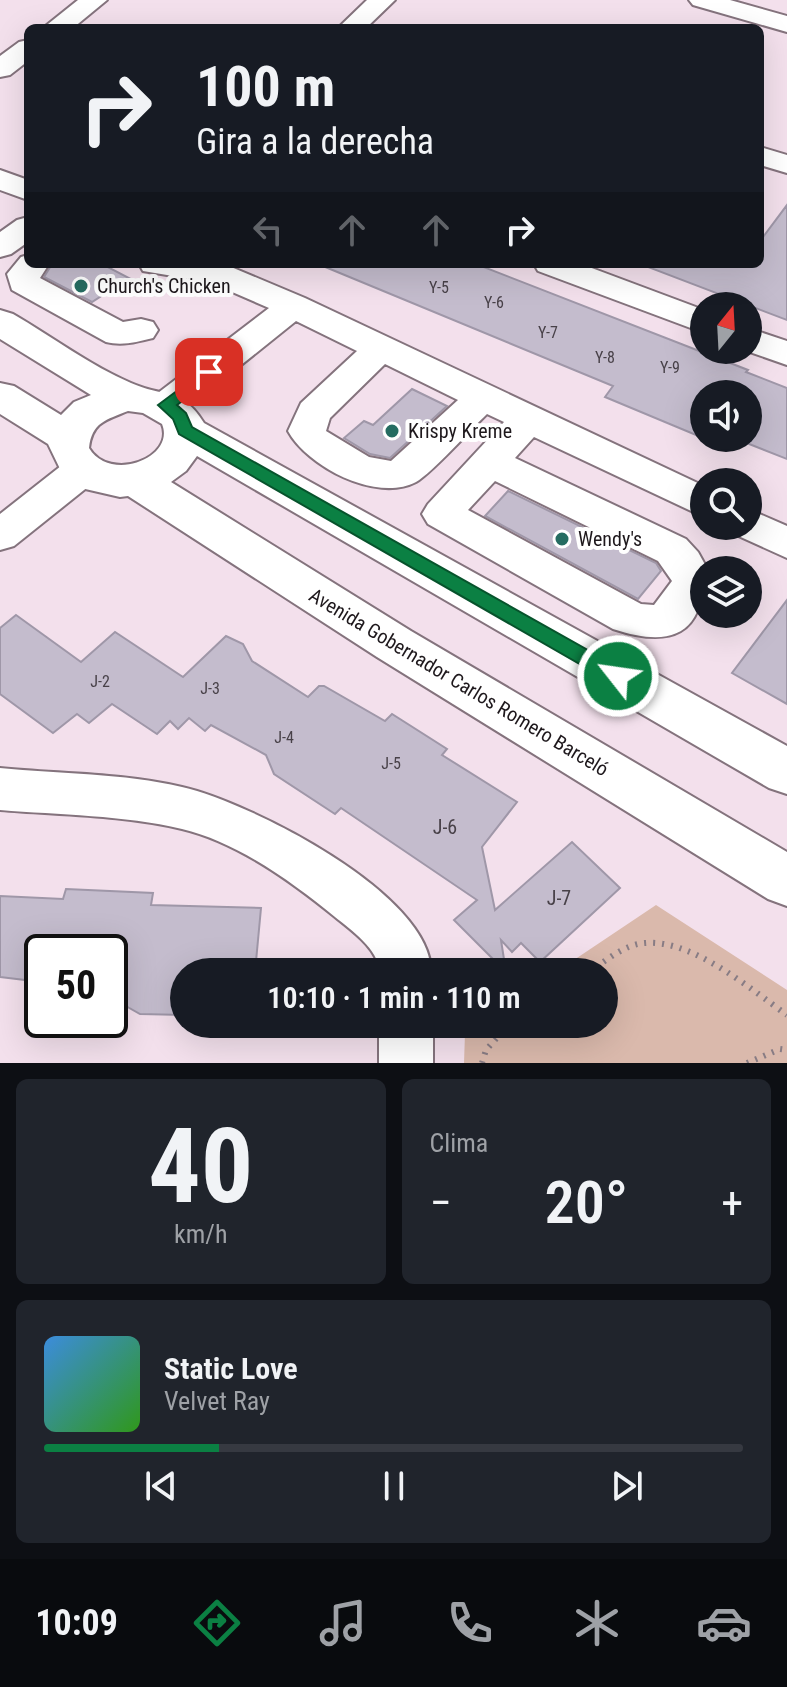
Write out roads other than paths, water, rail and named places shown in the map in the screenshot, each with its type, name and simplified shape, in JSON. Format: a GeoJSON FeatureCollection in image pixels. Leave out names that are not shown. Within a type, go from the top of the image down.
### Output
{"type":"FeatureCollection","features":[{"type":"Feature","properties":{"kind":"main road"},"geometry":{"type":"LineString","coordinates":[[0,322],[124,397]]}},
{"type":"Feature","properties":{"kind":"main road"},"geometry":{"type":"LineString","coordinates":[[0,396],[73,454],[100,480],[134,479],[169,464],[182,449],[176,418]]}},
{"type":"Feature","properties":{"kind":"main road"},"geometry":{"type":"LineString","coordinates":[[73,454],[82,413],[101,402],[124,397],[147,398],[176,418],[787,772]]}},
{"type":"Feature","properties":{"kind":"main road","name":"Avenida Gobernador Carlos Romero Barceló"},"geometry":{"type":"LineString","coordinates":[[134,479],[394,644],[787,881]]}},
{"type":"Feature","properties":{"kind":"street"},"geometry":{"type":"LineString","coordinates":[[61,24],[94,0]]}},
{"type":"Feature","properties":{"kind":"street"},"geometry":{"type":"LineString","coordinates":[[361,24],[382,0]]}},
{"type":"Feature","properties":{"kind":"street"},"geometry":{"type":"LineString","coordinates":[[702,0],[787,24]]}},
{"type":"Feature","properties":{"kind":"street"},"geometry":{"type":"LineString","coordinates":[[0,69],[24,51]]}},
{"type":"Feature","properties":{"kind":"street"},"geometry":{"type":"LineString","coordinates":[[764,157],[787,164]]}},
{"type":"Feature","properties":{"kind":"street"},"geometry":{"type":"LineString","coordinates":[[0,179],[24,189]]}},
{"type":"Feature","properties":{"kind":"street"},"geometry":{"type":"LineString","coordinates":[[0,247],[24,230]]}},
{"type":"Feature","properties":{"kind":"street"},"geometry":{"type":"LineString","coordinates":[[29,268],[23,274],[24,283],[118,334],[141,330]]}},
{"type":"Feature","properties":{"kind":"street"},"geometry":{"type":"LineString","coordinates":[[206,268],[293,306],[690,496]]}},
{"type":"Feature","properties":{"kind":"street"},"geometry":{"type":"LineString","coordinates":[[561,268],[690,317]]}},
{"type":"Feature","properties":{"kind":"street"},"geometry":{"type":"LineString","coordinates":[[176,418],[293,306]]}},
{"type":"Feature","properties":{"kind":"street"},"geometry":{"type":"LineString","coordinates":[[762,344],[787,354]]}},
{"type":"Feature","properties":{"kind":"street"},"geometry":{"type":"LineString","coordinates":[[381,348],[314,412],[308,423],[312,440],[376,476],[403,472],[483,397]]}},
{"type":"Feature","properties":{"kind":"street"},"geometry":{"type":"LineString","coordinates":[[489,462],[672,550],[684,563],[693,581],[677,609],[663,622],[646,623],[628,617],[442,514],[489,462],[529,419]]}},
{"type":"Feature","properties":{"kind":"street"},"geometry":{"type":"LineString","coordinates":[[0,535],[73,454]]}},
{"type":"Feature","properties":{"kind":"street"},"geometry":{"type":"LineString","coordinates":[[762,531],[787,543]]}},
{"type":"Feature","properties":{"kind":"street"},"geometry":{"type":"LineString","coordinates":[[0,789],[184,808],[234,825],[297,862],[370,912],[405,958]]}},
{"type":"Feature","properties":{"kind":"street"},"geometry":{"type":"LineString","coordinates":[[406,1038],[406,1063]]}},
{"type":"Feature","properties":{"kind":"place","name":"Church's Chicken"},"geometry":{"type":"Point","coordinates":[81,286]}},
{"type":"Feature","properties":{"kind":"place","name":"Krispy Kreme"},"geometry":{"type":"Point","coordinates":[392,431]}},
{"type":"Feature","properties":{"kind":"place","name":"Wendy's"},"geometry":{"type":"Point","coordinates":[562,539]}}]}
